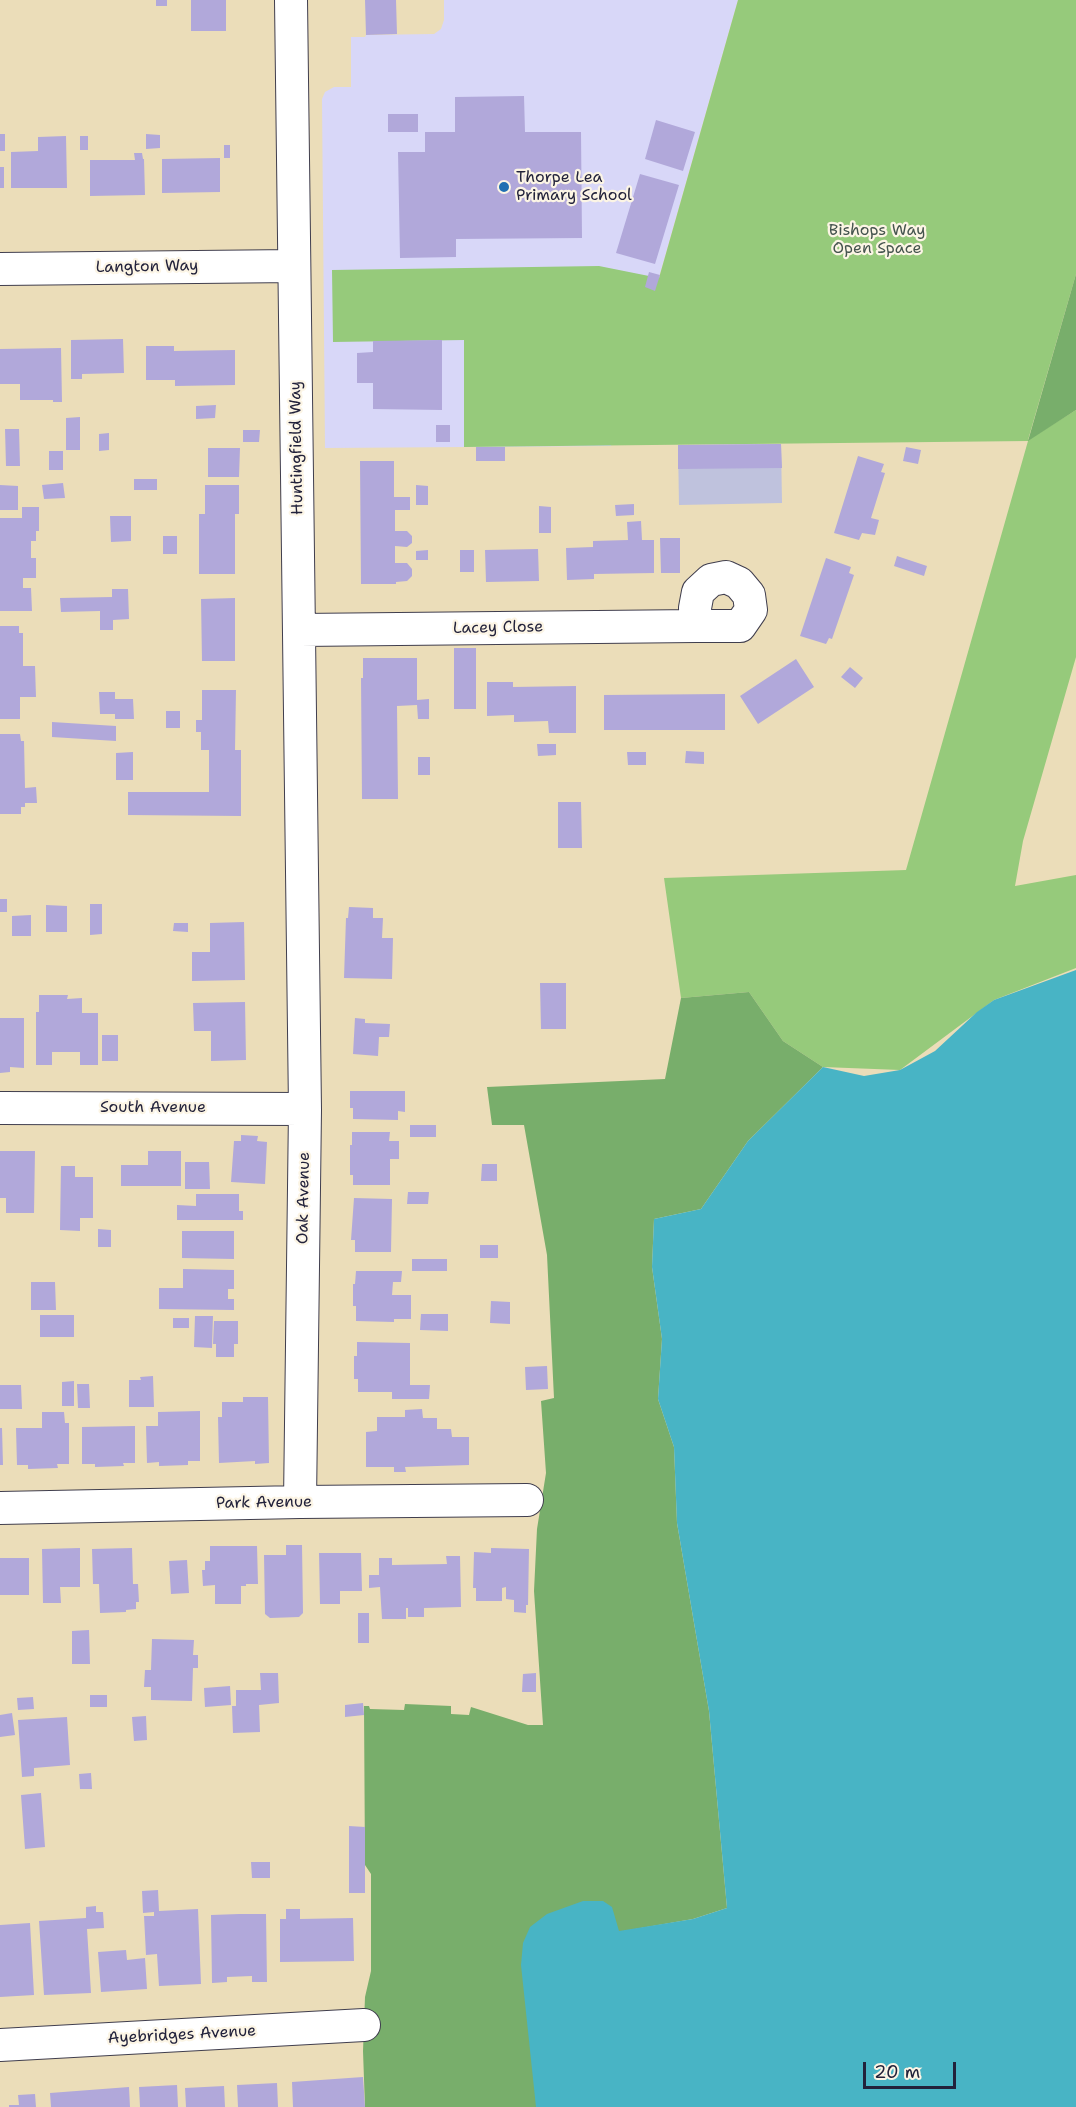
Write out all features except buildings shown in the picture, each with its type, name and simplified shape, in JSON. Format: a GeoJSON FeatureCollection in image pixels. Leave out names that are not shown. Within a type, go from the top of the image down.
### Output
{"type":"FeatureCollection","features":[{"type":"Feature","properties":{"kind":"street","name":"Huntingfield Way"},"geometry":{"type":"LineString","coordinates":[[291,0],[303,895]]}},
{"type":"Feature","properties":{"kind":"street","name":"Langton Way"},"geometry":{"type":"LineString","coordinates":[[0,269],[294,266]]}},
{"type":"Feature","properties":{"kind":"street","name":"Lacey Close"},"geometry":{"type":"LineString","coordinates":[[300,630],[696,626]]}},
{"type":"Feature","properties":{"kind":"street","name":"Oak Avenue"},"geometry":{"type":"LineString","coordinates":[[300,1502],[305,1109],[303,895]]}},
{"type":"Feature","properties":{"kind":"street","name":"South Avenue"},"geometry":{"type":"LineString","coordinates":[[0,1108],[305,1109]]}},
{"type":"Feature","properties":{"kind":"street","name":"Park Avenue"},"geometry":{"type":"LineString","coordinates":[[0,1508],[527,1500]]}},
{"type":"Feature","properties":{"kind":"street","name":"Ayebridges Avenue"},"geometry":{"type":"LineString","coordinates":[[0,2045],[364,2025]]}},
{"type":"Feature","properties":{"kind":"shaded area","name":"Thorpe Lea Primary School"},"geometry":{"type":"Polygon","coordinates":[[[444,0],[738,0],[611,446],[325,448],[322,99],[325,92],[334,87],[351,87],[351,37],[434,34],[441,29],[444,20],[444,0]]]}},
{"type":"Feature","properties":{"kind":"shaded area"},"geometry":{"type":"Polygon","coordinates":[[[781,444],[782,503],[679,505],[678,445],[781,444]]]}},
{"type":"Feature","properties":{"kind":"green space","name":"Bishops Way Open Space"},"geometry":{"type":"Polygon","coordinates":[[[738,0],[1076,0],[1076,274],[1028,440],[1076,410],[1076,657],[1023,841],[1015,886],[1076,875],[1076,968],[994,1000],[900,1070],[823,1067],[783,1041],[749,992],[681,998],[664,878],[906,870],[1028,441],[464,447],[464,340],[333,342],[332,270],[599,266],[659,278],[738,0]]]}},
{"type":"Feature","properties":{"kind":"green space"},"geometry":{"type":"Polygon","coordinates":[[[1076,274],[1076,410],[1028,441],[1076,274]]]}},
{"type":"Feature","properties":{"kind":"green space"},"geometry":{"type":"Polygon","coordinates":[[[749,992],[783,1041],[823,1067],[748,1141],[701,1209],[654,1219],[652,1267],[662,1339],[658,1399],[674,1447],[677,1523],[709,1711],[727,1908],[693,1919],[618,1932],[536,2107],[365,2107],[363,2051],[365,1997],[371,1971],[371,1874],[365,1865],[364,1706],[369,1706],[370,1709],[404,1710],[405,1704],[451,1706],[451,1714],[469,1715],[471,1707],[528,1725],[543,1725],[534,1591],[537,1529],[546,1473],[541,1401],[554,1398],[547,1255],[524,1125],[492,1125],[487,1087],[665,1079],[681,998],[749,992]]]}},
{"type":"Feature","properties":{"kind":"water"},"geometry":{"type":"Polygon","coordinates":[[[1076,970],[1076,2107],[536,2107],[521,1965],[523,1943],[530,1927],[547,1914],[583,1901],[603,1901],[612,1907],[619,1931],[693,1919],[727,1908],[709,1711],[677,1523],[674,1447],[658,1399],[662,1339],[652,1267],[654,1219],[701,1209],[748,1141],[823,1067],[864,1076],[900,1070],[935,1051],[977,1012],[994,1000],[1076,970]]]}},
{"type":"Feature","properties":{"kind":"place","name":"Thorpe Lea Primary School"},"geometry":{"type":"Point","coordinates":[504,187]}}]}
